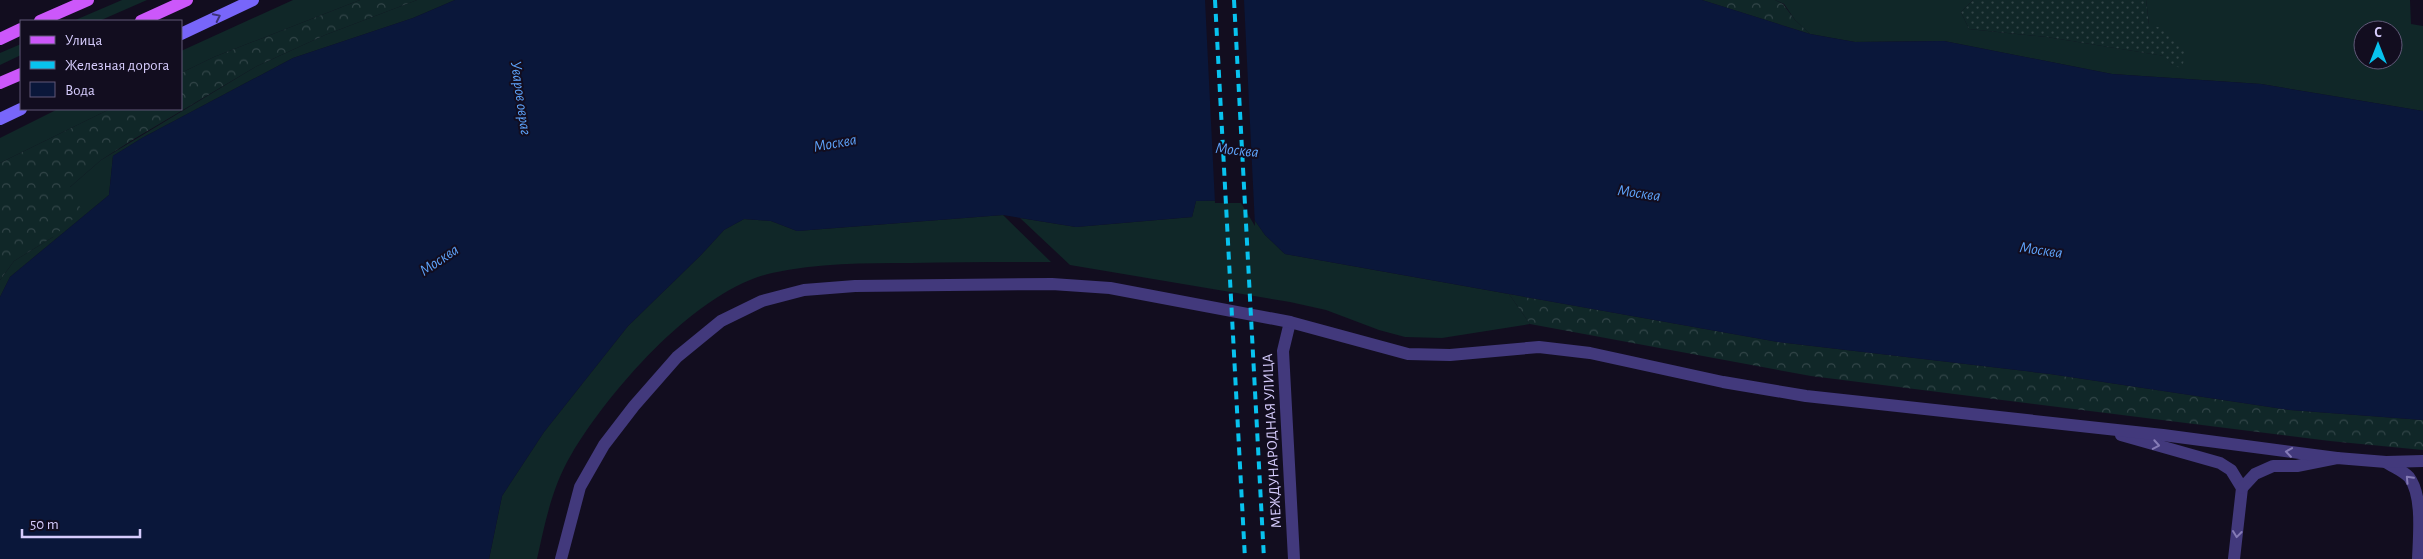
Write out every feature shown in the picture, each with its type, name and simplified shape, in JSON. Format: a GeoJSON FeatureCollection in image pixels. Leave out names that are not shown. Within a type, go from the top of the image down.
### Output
{"type":"FeatureCollection","features":[{"type":"Feature","properties":{"kind":"main road"},"geometry":{"type":"LineString","coordinates":[[42,20],[88,0]]}},
{"type":"Feature","properties":{"kind":"main road"},"geometry":{"type":"LineString","coordinates":[[143,20],[188,0]]}},
{"type":"Feature","properties":{"kind":"main road"},"geometry":{"type":"LineString","coordinates":[[182,34],[253,0]]}},
{"type":"Feature","properties":{"kind":"main road"},"geometry":{"type":"LineString","coordinates":[[0,38],[20,29]]}},
{"type":"Feature","properties":{"kind":"main road"},"geometry":{"type":"LineString","coordinates":[[0,83],[20,74]]}},
{"type":"Feature","properties":{"kind":"main road"},"geometry":{"type":"LineString","coordinates":[[0,119],[20,109]]}},
{"type":"Feature","properties":{"kind":"street"},"geometry":{"type":"LineString","coordinates":[[561,559],[580,487],[604,444],[677,357],[721,321],[762,301],[804,290],[854,286],[1052,284],[1110,288],[1290,322],[1408,354],[1450,355],[1539,347],[1590,353],[1723,382],[1806,396],[2110,429],[2337,458],[2386,462],[2423,462]]}},
{"type":"Feature","properties":{"kind":"street","name":"МЕЖДУНАРОДНАЯ УЛИЦА"},"geometry":{"type":"LineString","coordinates":[[1290,322],[1283,351],[1294,559]]}},
{"type":"Feature","properties":{"kind":"street"},"geometry":{"type":"LineString","coordinates":[[2110,429],[2127,438],[2168,447],[2220,463],[2231,470],[2242,488]]}},
{"type":"Feature","properties":{"kind":"street"},"geometry":{"type":"LineString","coordinates":[[2234,559],[2242,488],[2255,474],[2266,468],[2297,466],[2337,458]]}},
{"type":"Feature","properties":{"kind":"street"},"geometry":{"type":"LineString","coordinates":[[2386,462],[2409,477],[2417,488],[2420,518],[2418,559]]}},
{"type":"Feature","properties":{"kind":"green space"},"geometry":{"type":"Polygon","coordinates":[[[122,0],[147,0],[101,20],[75,20],[122,0]]]}},
{"type":"Feature","properties":{"kind":"green space"},"geometry":{"type":"Polygon","coordinates":[[[293,0],[360,0],[214,57],[182,73],[182,51],[293,0]]]}},
{"type":"Feature","properties":{"kind":"green space"},"geometry":{"type":"Polygon","coordinates":[[[360,0],[417,0],[325,35],[257,66],[101,160],[70,187],[82,211],[53,237],[14,261],[0,280],[0,163],[108,110],[182,110],[182,73],[214,57],[360,0]]]}},
{"type":"Feature","properties":{"kind":"green space"},"geometry":{"type":"Polygon","coordinates":[[[417,0],[455,0],[413,18],[293,58],[142,138],[113,156],[109,195],[10,277],[0,297],[0,280],[14,261],[53,237],[70,187],[101,160],[257,66],[325,35],[417,0]]]}},
{"type":"Feature","properties":{"kind":"green space"},"geometry":{"type":"Polygon","coordinates":[[[1702,0],[1775,0],[1783,4],[1795,20],[1810,34],[1702,0]]]}},
{"type":"Feature","properties":{"kind":"green space"},"geometry":{"type":"Polygon","coordinates":[[[1775,0],[1973,0],[1961,12],[1969,29],[2047,37],[2165,56],[2172,65],[2149,25],[2146,0],[2410,0],[2411,24],[2423,26],[2423,111],[2261,84],[2112,74],[1944,41],[1855,42],[1810,34],[1795,20],[1784,4],[1775,0]]]}},
{"type":"Feature","properties":{"kind":"green space"},"geometry":{"type":"Polygon","coordinates":[[[1973,0],[2146,0],[2149,25],[2162,28],[2187,54],[2181,68],[2172,65],[2164,56],[2047,37],[1969,29],[1961,12],[1973,0]]]}},
{"type":"Feature","properties":{"kind":"green space"},"geometry":{"type":"Polygon","coordinates":[[[20,44],[20,55],[0,65],[0,53],[20,44]]]}},
{"type":"Feature","properties":{"kind":"green space"},"geometry":{"type":"Polygon","coordinates":[[[56,110],[108,110],[0,163],[0,138],[56,110]]]}},
{"type":"Feature","properties":{"kind":"green space"},"geometry":{"type":"Polygon","coordinates":[[[1243,200],[1244,205],[1265,235],[1285,254],[1509,294],[1530,324],[1442,338],[1405,337],[1379,330],[1326,310],[1290,302],[1070,265],[1020,218],[1076,227],[1192,217],[1196,201],[1243,200]]]}},
{"type":"Feature","properties":{"kind":"green space"},"geometry":{"type":"Polygon","coordinates":[[[1003,215],[1051,262],[859,264],[806,267],[772,273],[743,283],[714,300],[685,321],[657,346],[631,374],[587,430],[564,467],[550,506],[537,559],[489,559],[502,496],[544,432],[628,326],[724,230],[744,219],[771,221],[797,231],[1003,215]]]}},
{"type":"Feature","properties":{"kind":"green space"},"geometry":{"type":"Polygon","coordinates":[[[1509,294],[1778,342],[2050,374],[2290,410],[2423,420],[2423,450],[2330,441],[1811,376],[1530,324],[1509,294]]]}},
{"type":"Feature","properties":{"kind":"water"},"geometry":{"type":"Polygon","coordinates":[[[455,0],[1702,0],[1810,34],[1855,42],[1944,41],[2112,74],[2261,84],[2423,111],[2423,420],[2290,410],[2050,374],[1778,342],[1285,254],[1265,235],[1244,205],[1243,200],[1196,201],[1192,217],[1076,227],[1003,215],[797,231],[771,221],[744,219],[724,230],[628,326],[544,432],[502,496],[489,559],[0,559],[0,297],[10,277],[109,195],[113,156],[142,138],[293,58],[413,18],[455,0]]]}},
{"type":"Feature","properties":{"kind":"pier"},"geometry":{"type":"Polygon","coordinates":[[[1205,0],[1244,0],[1255,226],[1241,203],[1215,203],[1205,0]]]}},
{"type":"Feature","properties":{"kind":"railway"},"geometry":{"type":"LineString","coordinates":[[1215,0],[1245,559]]}},
{"type":"Feature","properties":{"kind":"railway"},"geometry":{"type":"LineString","coordinates":[[1234,0],[1264,559]]}},
{"type":"Feature","properties":{"kind":"water label","name":"Уваров овраг"},"geometry":{"type":"Point","coordinates":[521,98]}},
{"type":"Feature","properties":{"kind":"water label","name":"Москва"},"geometry":{"type":"Point","coordinates":[835,143]}},
{"type":"Feature","properties":{"kind":"water label","name":"Москва"},"geometry":{"type":"Point","coordinates":[1237,150]}},
{"type":"Feature","properties":{"kind":"water label","name":"Москва"},"geometry":{"type":"Point","coordinates":[1639,193]}},
{"type":"Feature","properties":{"kind":"water label","name":"Москва"},"geometry":{"type":"Point","coordinates":[2041,250]}},
{"type":"Feature","properties":{"kind":"water label","name":"Москва"},"geometry":{"type":"Point","coordinates":[439,260]}}]}
